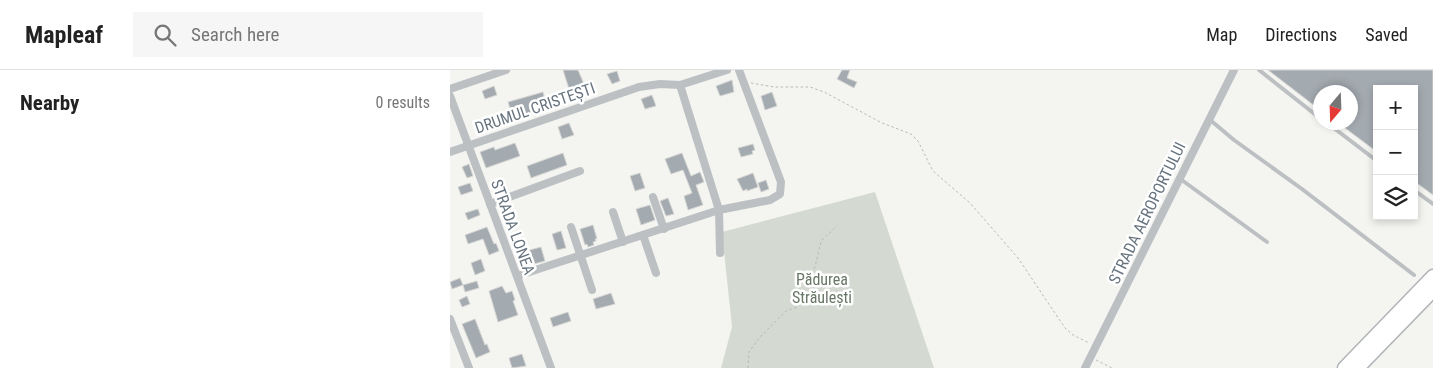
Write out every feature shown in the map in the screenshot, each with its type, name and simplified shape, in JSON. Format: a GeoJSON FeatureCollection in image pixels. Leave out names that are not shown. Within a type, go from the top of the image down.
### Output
{"type":"FeatureCollection","features":[{"type":"Feature","properties":{"kind":"main road"},"geometry":{"type":"LineString","coordinates":[[1358,368],[1420,298],[1433,276]]}},
{"type":"Feature","properties":{"kind":"main road"},"geometry":{"type":"LineString","coordinates":[[1344,368],[1420,298],[1433,290]]}},
{"type":"Feature","properties":{"kind":"street"},"geometry":{"type":"LineString","coordinates":[[450,89],[506,70]]}},
{"type":"Feature","properties":{"kind":"street","name":"DRUMUL CRISTEȘTI"},"geometry":{"type":"LineString","coordinates":[[450,152],[639,87],[660,84],[680,85],[728,70]]}},
{"type":"Feature","properties":{"kind":"street"},"geometry":{"type":"LineString","coordinates":[[517,276],[719,210],[770,200],[780,194],[781,182],[740,70]]}},
{"type":"Feature","properties":{"kind":"street","name":"STRADA AEROPORTULUI"},"geometry":{"type":"LineString","coordinates":[[1085,368],[1234,70]]}},
{"type":"Feature","properties":{"kind":"street"},"geometry":{"type":"LineString","coordinates":[[680,85],[719,210],[720,254]]}},
{"type":"Feature","properties":{"kind":"street","name":"STRADA LONEA"},"geometry":{"type":"LineString","coordinates":[[450,96],[551,368]]}},
{"type":"Feature","properties":{"kind":"street"},"geometry":{"type":"LineString","coordinates":[[490,204],[580,171]]}},
{"type":"Feature","properties":{"kind":"street"},"geometry":{"type":"LineString","coordinates":[[653,197],[664,228]]}},
{"type":"Feature","properties":{"kind":"street"},"geometry":{"type":"LineString","coordinates":[[613,212],[623,242]]}},
{"type":"Feature","properties":{"kind":"street"},"geometry":{"type":"LineString","coordinates":[[571,227],[592,290]]}},
{"type":"Feature","properties":{"kind":"street"},"geometry":{"type":"LineString","coordinates":[[643,235],[656,273]]}},
{"type":"Feature","properties":{"kind":"street"},"geometry":{"type":"LineString","coordinates":[[450,319],[468,368]]}},
{"type":"Feature","properties":{"kind":"lane"},"geometry":{"type":"LineString","coordinates":[[1259,70],[1313,113]]}},
{"type":"Feature","properties":{"kind":"lane"},"geometry":{"type":"LineString","coordinates":[[1209,119],[1234,140],[1302,189],[1414,275]]}},
{"type":"Feature","properties":{"kind":"lane"},"geometry":{"type":"LineString","coordinates":[[1336,130],[1373,158]]}},
{"type":"Feature","properties":{"kind":"lane"},"geometry":{"type":"LineString","coordinates":[[1179,178],[1267,242]]}},
{"type":"Feature","properties":{"kind":"lane"},"geometry":{"type":"LineString","coordinates":[[1418,193],[1433,204]]}},
{"type":"Feature","properties":{"kind":"path"},"geometry":{"type":"LineString","coordinates":[[744,79],[754,84],[774,87],[810,87],[824,92],[882,123],[911,134],[918,141],[934,171],[970,203],[1018,258],[1065,328],[1073,335],[1096,346]]}},
{"type":"Feature","properties":{"kind":"path"},"geometry":{"type":"LineString","coordinates":[[748,368],[749,352],[759,338],[786,311],[797,307],[815,267],[822,241],[838,226]]}},
{"type":"Feature","properties":{"kind":"path"},"geometry":{"type":"LineString","coordinates":[[1091,357],[1112,368]]}},
{"type":"Feature","properties":{"kind":"green space","name":"Pădurea Străulești"},"geometry":{"type":"Polygon","coordinates":[[[875,192],[934,368],[721,368],[732,327],[722,232],[875,192]]]}},
{"type":"Feature","properties":{"kind":"building"},"geometry":{"type":"Polygon","coordinates":[[[563,70],[578,70],[584,84],[581,85],[584,93],[513,118],[508,102],[543,92],[545,100],[569,89],[563,70]]]}},
{"type":"Feature","properties":{"kind":"building"},"geometry":{"type":"Polygon","coordinates":[[[842,70],[850,70],[847,78],[857,82],[854,88],[837,79],[842,70]]]}},
{"type":"Feature","properties":{"kind":"building"},"geometry":{"type":"Polygon","coordinates":[[[1268,70],[1433,70],[1433,195],[1418,184],[1418,85],[1373,85],[1373,149],[1348,130],[1358,130],[1358,85],[1313,85],[1313,105],[1268,70]]]}},
{"type":"Feature","properties":{"kind":"building"},"geometry":{"type":"Polygon","coordinates":[[[617,71],[620,81],[612,84],[607,74],[617,71]]]}},
{"type":"Feature","properties":{"kind":"building"},"geometry":{"type":"Polygon","coordinates":[[[732,80],[734,92],[720,96],[716,86],[732,80]]]}},
{"type":"Feature","properties":{"kind":"building"},"geometry":{"type":"Polygon","coordinates":[[[494,86],[497,95],[485,99],[482,91],[494,86]]]}},
{"type":"Feature","properties":{"kind":"building"},"geometry":{"type":"Polygon","coordinates":[[[772,92],[777,106],[765,110],[761,96],[772,92]]]}},
{"type":"Feature","properties":{"kind":"building"},"geometry":{"type":"Polygon","coordinates":[[[652,95],[656,106],[645,109],[641,99],[652,95]]]}},
{"type":"Feature","properties":{"kind":"building"},"geometry":{"type":"Polygon","coordinates":[[[569,123],[574,135],[562,139],[558,127],[569,123]]]}},
{"type":"Feature","properties":{"kind":"building"},"geometry":{"type":"Polygon","coordinates":[[[515,143],[520,156],[486,168],[480,152],[494,147],[495,150],[515,143]]]}},
{"type":"Feature","properties":{"kind":"building"},"geometry":{"type":"Polygon","coordinates":[[[753,144],[755,150],[752,151],[753,154],[741,157],[738,148],[753,144]]]}},
{"type":"Feature","properties":{"kind":"building"},"geometry":{"type":"Polygon","coordinates":[[[563,153],[567,165],[531,178],[527,166],[563,153]]]}},
{"type":"Feature","properties":{"kind":"building"},"geometry":{"type":"Polygon","coordinates":[[[682,153],[691,176],[700,172],[704,182],[696,185],[703,205],[688,210],[684,196],[692,193],[683,170],[671,174],[665,159],[682,153]]]}},
{"type":"Feature","properties":{"kind":"building"},"geometry":{"type":"Polygon","coordinates":[[[469,164],[473,176],[467,178],[462,167],[469,164]]]}},
{"type":"Feature","properties":{"kind":"building"},"geometry":{"type":"Polygon","coordinates":[[[640,173],[645,188],[635,191],[630,176],[640,173]]]}},
{"type":"Feature","properties":{"kind":"building"},"geometry":{"type":"Polygon","coordinates":[[[753,173],[758,187],[743,191],[737,179],[753,173]]]}},
{"type":"Feature","properties":{"kind":"building"},"geometry":{"type":"Polygon","coordinates":[[[766,180],[769,189],[761,192],[758,183],[766,180]]]}},
{"type":"Feature","properties":{"kind":"building"},"geometry":{"type":"Polygon","coordinates":[[[470,183],[473,191],[461,195],[458,187],[470,183]]]}},
{"type":"Feature","properties":{"kind":"building"},"geometry":{"type":"Polygon","coordinates":[[[668,198],[674,214],[666,216],[660,201],[668,198]]]}},
{"type":"Feature","properties":{"kind":"building"},"geometry":{"type":"Polygon","coordinates":[[[650,205],[655,220],[641,225],[636,209],[650,205]]]}},
{"type":"Feature","properties":{"kind":"building"},"geometry":{"type":"Polygon","coordinates":[[[478,209],[480,215],[468,220],[465,213],[478,209]]]}},
{"type":"Feature","properties":{"kind":"building"},"geometry":{"type":"Polygon","coordinates":[[[593,225],[597,239],[593,242],[594,245],[588,247],[587,244],[585,245],[580,229],[593,225]]]}},
{"type":"Feature","properties":{"kind":"building"},"geometry":{"type":"Polygon","coordinates":[[[487,227],[499,251],[489,255],[483,239],[468,244],[465,235],[487,227]]]}},
{"type":"Feature","properties":{"kind":"building"},"geometry":{"type":"Polygon","coordinates":[[[561,231],[566,248],[557,250],[552,234],[561,231]]]}},
{"type":"Feature","properties":{"kind":"building"},"geometry":{"type":"Polygon","coordinates":[[[541,247],[545,261],[530,265],[526,251],[541,247]]]}},
{"type":"Feature","properties":{"kind":"building"},"geometry":{"type":"Polygon","coordinates":[[[481,259],[485,271],[475,275],[471,263],[481,259]]]}},
{"type":"Feature","properties":{"kind":"building"},"geometry":{"type":"Polygon","coordinates":[[[460,278],[463,285],[452,289],[450,282],[460,278]]]}},
{"type":"Feature","properties":{"kind":"building"},"geometry":{"type":"Polygon","coordinates":[[[477,281],[479,288],[465,292],[463,285],[477,281]]]}},
{"type":"Feature","properties":{"kind":"building"},"geometry":{"type":"Polygon","coordinates":[[[502,286],[506,293],[512,291],[518,315],[498,322],[489,291],[502,286]]]}},
{"type":"Feature","properties":{"kind":"building"},"geometry":{"type":"Polygon","coordinates":[[[611,293],[615,304],[596,309],[593,299],[611,293]]]}},
{"type":"Feature","properties":{"kind":"building"},"geometry":{"type":"Polygon","coordinates":[[[467,296],[470,304],[462,307],[459,300],[467,296]]]}},
{"type":"Feature","properties":{"kind":"building"},"geometry":{"type":"Polygon","coordinates":[[[568,312],[571,321],[553,327],[550,318],[568,312]]]}},
{"type":"Feature","properties":{"kind":"building"},"geometry":{"type":"Polygon","coordinates":[[[475,319],[485,345],[487,344],[490,352],[476,358],[462,324],[475,319]]]}},
{"type":"Feature","properties":{"kind":"building"},"geometry":{"type":"Polygon","coordinates":[[[522,354],[526,366],[512,368],[509,358],[522,354]]]}}]}
